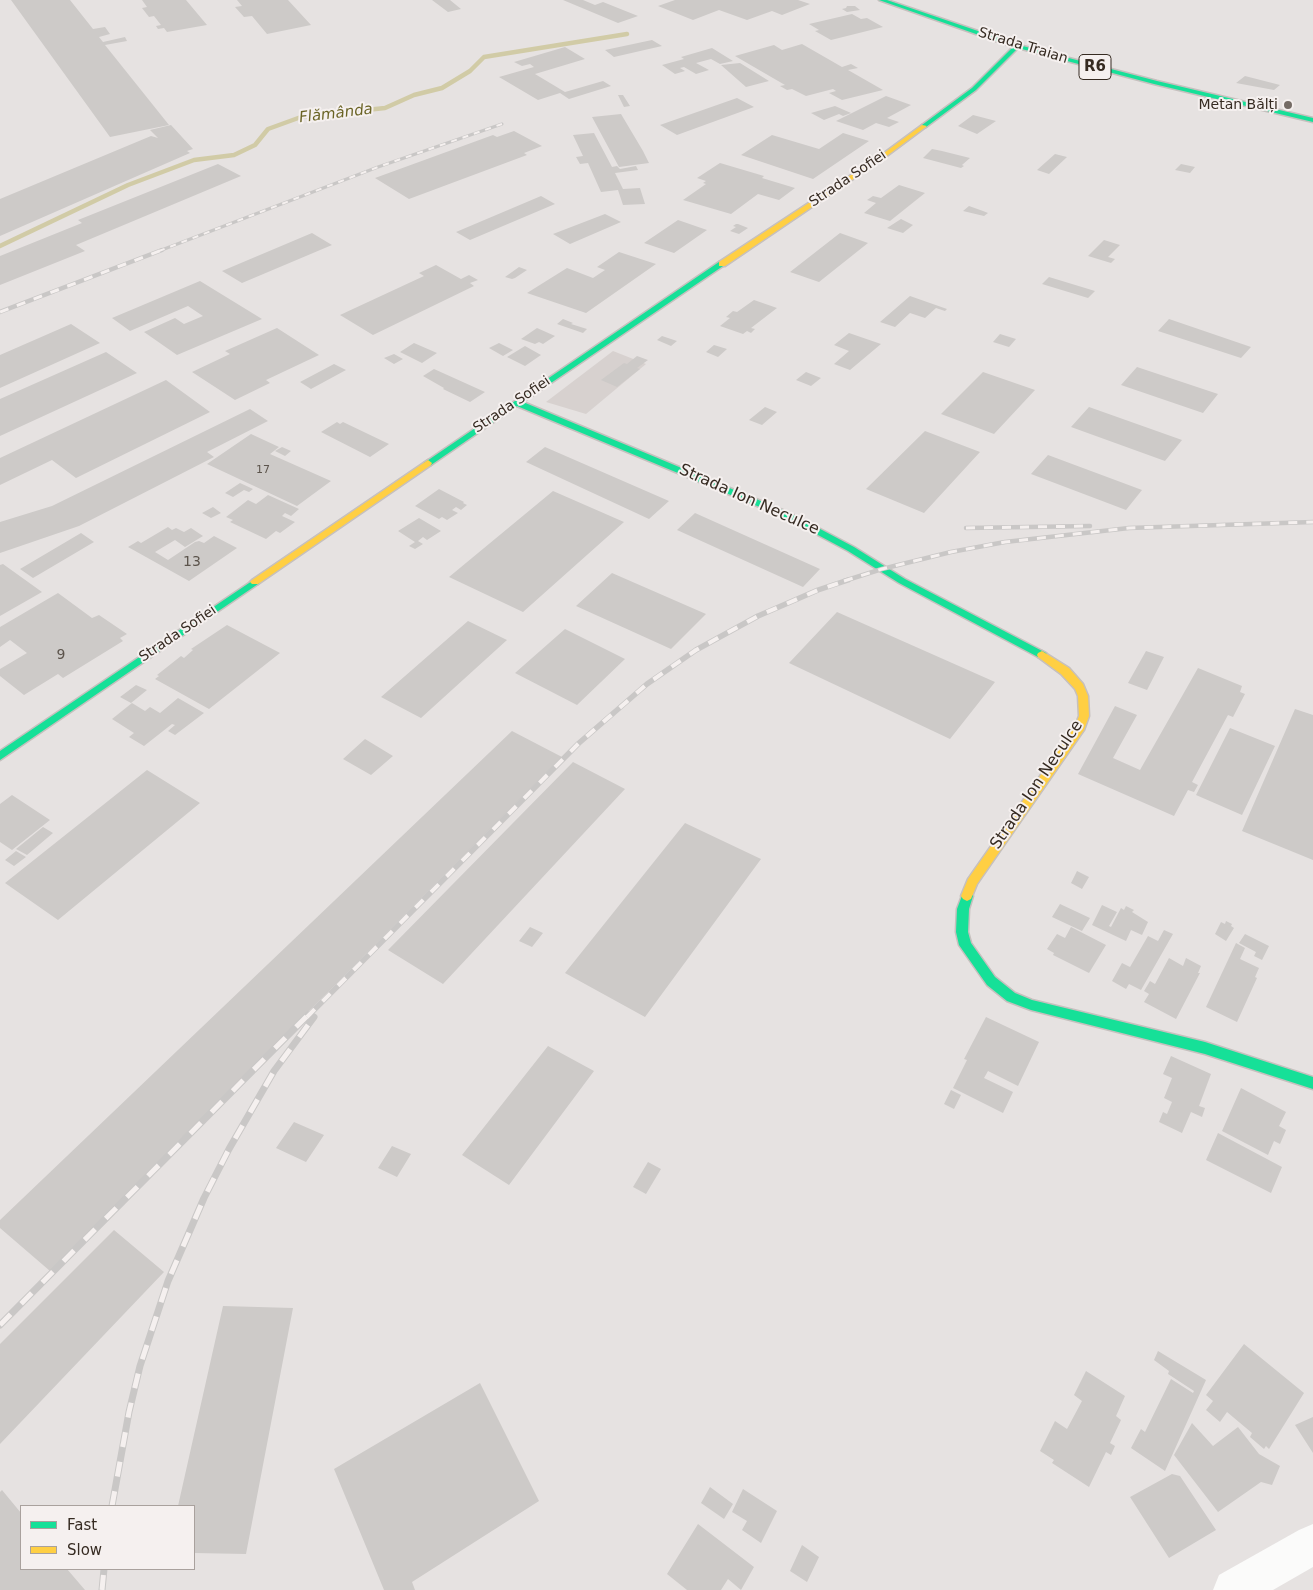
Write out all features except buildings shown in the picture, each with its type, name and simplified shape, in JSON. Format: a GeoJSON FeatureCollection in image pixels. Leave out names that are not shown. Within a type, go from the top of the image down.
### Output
{"type":"FeatureCollection","features":[{"type":"Feature","properties":{"kind":"main road","name":"Strada Trаian"},"geometry":{"type":"LineString","coordinates":[[882,0],[1017,46],[1156,83],[1313,120]]}},
{"type":"Feature","properties":{"kind":"main road","name":"Strada Sofiei"},"geometry":{"type":"LineString","coordinates":[[0,756],[882,156],[974,89],[994,72],[1017,46]]}},
{"type":"Feature","properties":{"kind":"main road","name":"Strada Ion Neculce"},"geometry":{"type":"LineString","coordinates":[[518,403],[697,476],[788,516],[851,549],[902,581],[1040,654],[1065,671],[1079,687],[1083,696],[1084,716],[1080,727],[972,882],[963,909],[962,932],[965,945],[972,957],[991,982],[1002,991],[1024,1002],[1205,1048],[1313,1083]]}},
{"type":"Feature","properties":{"kind":"street"},"geometry":{"type":"LineString","coordinates":[[1234,1590],[1313,1544]]}},
{"type":"Feature","properties":{"kind":"shaded area"},"geometry":{"type":"Polygon","coordinates":[[[613,351],[646,364],[586,414],[546,402],[613,351]]]}},
{"type":"Feature","properties":{"kind":"waterway","name":"Flămânda"},"geometry":{"type":"LineString","coordinates":[[0,246],[128,185],[194,160],[234,155],[255,145],[268,129],[301,117],[385,108],[414,95],[442,88],[470,71],[484,57],[627,34]]}},
{"type":"Feature","properties":{"kind":"railway"},"geometry":{"type":"LineString","coordinates":[[159,251],[378,167],[502,124]]}},
{"type":"Feature","properties":{"kind":"railway"},"geometry":{"type":"LineString","coordinates":[[0,312],[162,250]]}},
{"type":"Feature","properties":{"kind":"railway"},"geometry":{"type":"LineString","coordinates":[[844,581],[882,569],[951,552],[1005,542],[1129,528],[1313,522]]}},
{"type":"Feature","properties":{"kind":"railway"},"geometry":{"type":"LineString","coordinates":[[966,528],[1090,526]]}},
{"type":"Feature","properties":{"kind":"railway"},"geometry":{"type":"LineString","coordinates":[[307,1017],[579,743],[647,684],[696,650],[758,616],[818,590],[848,580]]}},
{"type":"Feature","properties":{"kind":"railway"},"geometry":{"type":"LineString","coordinates":[[0,1325],[308,1015]]}},
{"type":"Feature","properties":{"kind":"railway"},"geometry":{"type":"LineString","coordinates":[[112,1505],[129,1412],[140,1366],[168,1281],[204,1198],[229,1149],[274,1071],[314,1017]]}},
{"type":"Feature","properties":{"kind":"railway"},"geometry":{"type":"LineString","coordinates":[[102,1590],[104,1570]]}},
{"type":"Feature","properties":{"kind":"traffic: fast"},"geometry":{"type":"LineString","coordinates":[[882,0],[1017,46],[1156,83],[1313,120]]}},
{"type":"Feature","properties":{"kind":"traffic: fast"},"geometry":{"type":"LineString","coordinates":[[924,126],[974,89],[1017,46]]}},
{"type":"Feature","properties":{"kind":"traffic: fast"},"geometry":{"type":"LineString","coordinates":[[428,463],[722,264]]}},
{"type":"Feature","properties":{"kind":"traffic: fast"},"geometry":{"type":"LineString","coordinates":[[517,403],[789,516],[851,549],[902,581],[1042,655]]}},
{"type":"Feature","properties":{"kind":"traffic: fast"},"geometry":{"type":"LineString","coordinates":[[0,756],[255,582]]}},
{"type":"Feature","properties":{"kind":"traffic: fast"},"geometry":{"type":"LineString","coordinates":[[967,896],[963,909],[962,932],[965,945],[991,981],[1011,997],[1031,1005],[1205,1048],[1313,1083]]}},
{"type":"Feature","properties":{"kind":"traffic: slow"},"geometry":{"type":"LineString","coordinates":[[722,264],[882,157],[924,126]]}},
{"type":"Feature","properties":{"kind":"traffic: slow"},"geometry":{"type":"LineString","coordinates":[[255,582],[428,463]]}},
{"type":"Feature","properties":{"kind":"traffic: slow"},"geometry":{"type":"LineString","coordinates":[[967,896],[972,882],[1080,727],[1084,716],[1083,696],[1079,687],[1065,671],[1042,655]]}},
{"type":"Feature","properties":{"kind":"place","name":"Metan Bălți"},"geometry":{"type":"Point","coordinates":[1288,105]}}]}
